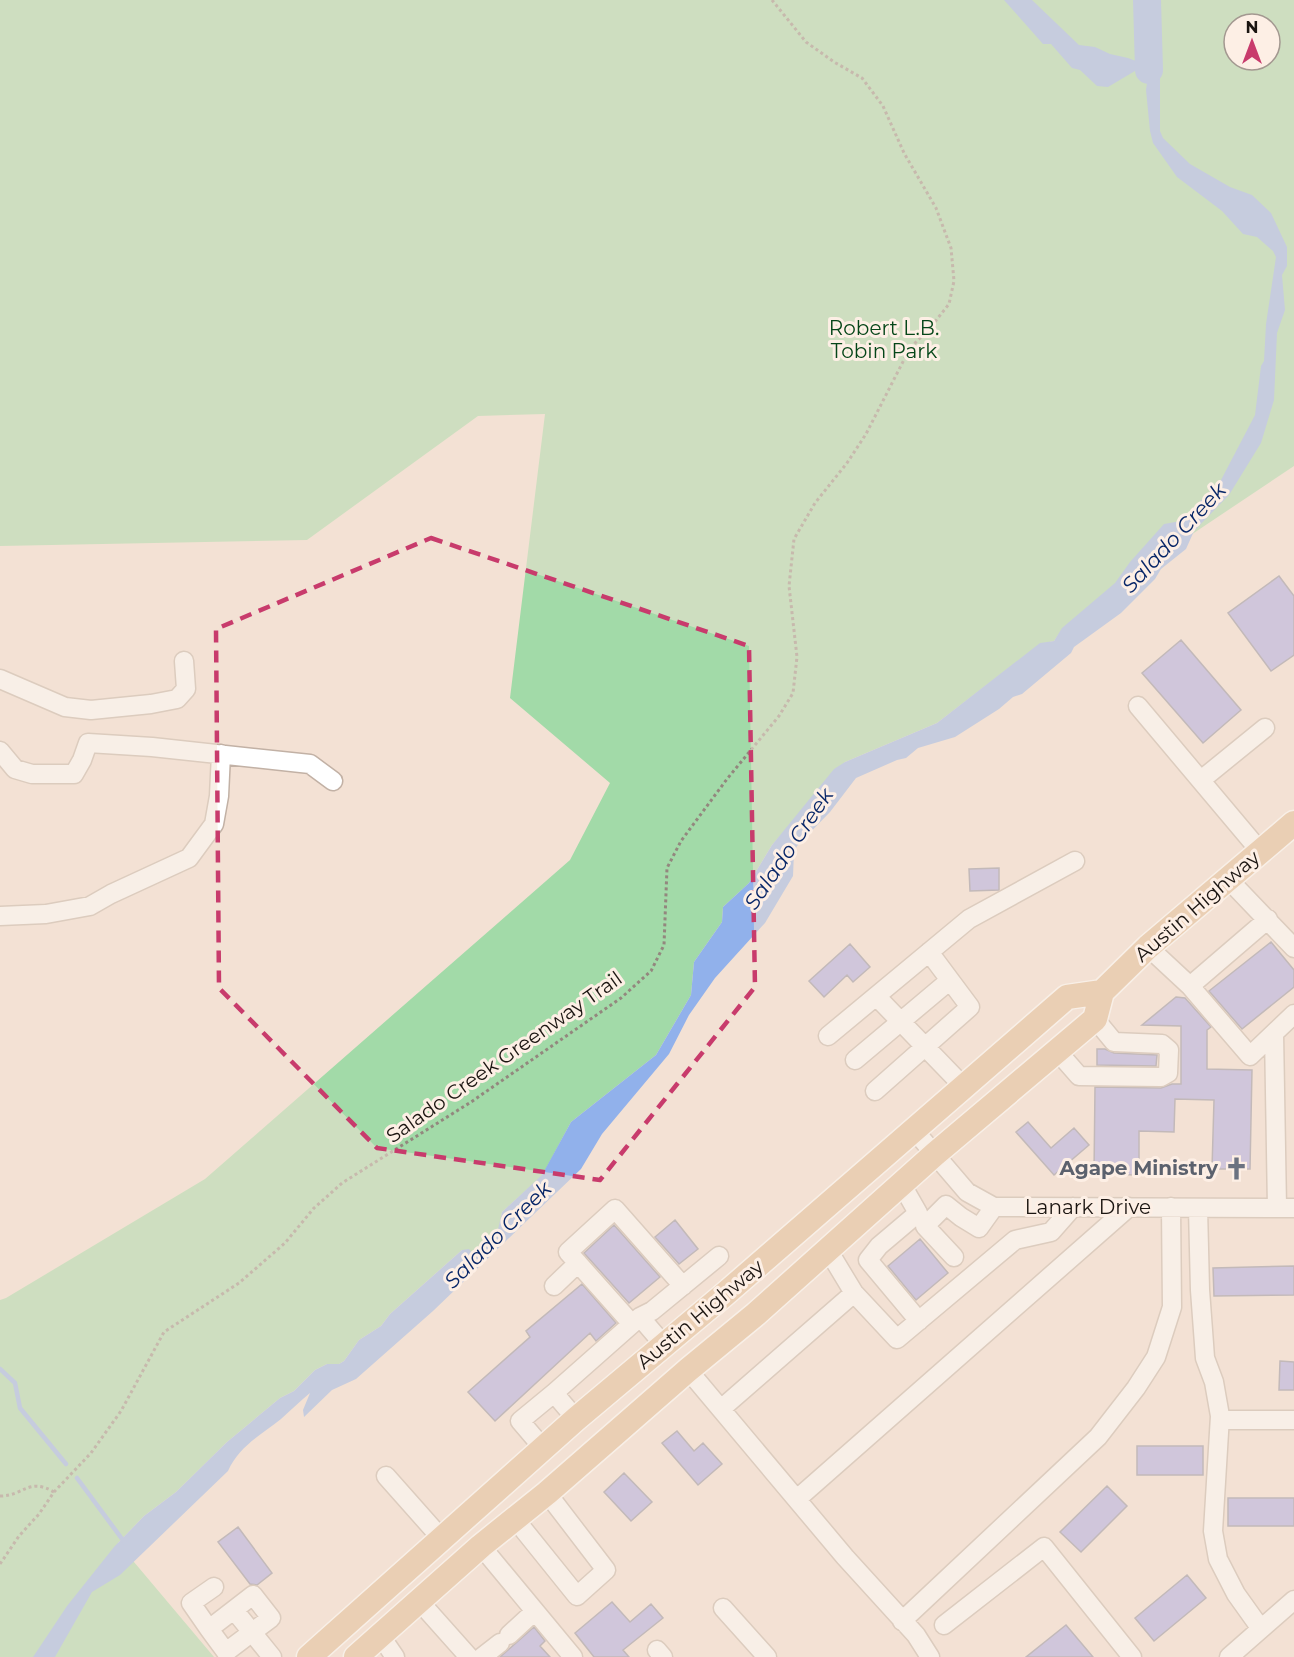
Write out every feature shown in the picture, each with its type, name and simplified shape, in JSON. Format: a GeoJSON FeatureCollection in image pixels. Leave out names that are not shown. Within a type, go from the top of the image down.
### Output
{"type":"FeatureCollection","features":[{"type":"Feature","properties":{"kind":"main road","name":"Austin Highway"},"geometry":{"type":"LineString","coordinates":[[309,1657],[576,1419],[725,1294],[1067,997],[1102,992],[1148,947],[1260,851],[1293,827]]}},
{"type":"Feature","properties":{"kind":"main road"},"geometry":{"type":"LineString","coordinates":[[1095,1019],[1102,992]]}},
{"type":"Feature","properties":{"kind":"main road","name":"Austin Highway"},"geometry":{"type":"LineString","coordinates":[[356,1657],[482,1546],[756,1314],[935,1154],[1095,1019]]}},
{"type":"Feature","properties":{"kind":"street"},"geometry":{"type":"LineString","coordinates":[[0,679],[65,707],[91,710],[177,699],[186,689],[184,662]]}},
{"type":"Feature","properties":{"kind":"street"},"geometry":{"type":"LineString","coordinates":[[1138,706],[1260,851]]}},
{"type":"Feature","properties":{"kind":"street"},"geometry":{"type":"LineString","coordinates":[[1201,780],[1265,728]]}},
{"type":"Feature","properties":{"kind":"street"},"geometry":{"type":"LineString","coordinates":[[0,751],[15,769],[33,774],[74,774],[88,743],[310,764],[333,781]]}},
{"type":"Feature","properties":{"kind":"street"},"geometry":{"type":"LineString","coordinates":[[0,916],[46,914],[90,906],[189,858],[214,824],[219,796],[220,754]]}},
{"type":"Feature","properties":{"kind":"street"},"geometry":{"type":"LineString","coordinates":[[828,1036],[969,919],[1076,861]]}},
{"type":"Feature","properties":{"kind":"street"},"geometry":{"type":"LineString","coordinates":[[1228,879],[1294,948]]}},
{"type":"Feature","properties":{"kind":"street"},"geometry":{"type":"LineString","coordinates":[[1190,986],[1268,919]]}},
{"type":"Feature","properties":{"kind":"street"},"geometry":{"type":"LineString","coordinates":[[1148,947],[1190,986],[1250,1056],[1294,1014]]}},
{"type":"Feature","properties":{"kind":"street"},"geometry":{"type":"LineString","coordinates":[[875,1091],[970,1007],[929,952]]}},
{"type":"Feature","properties":{"kind":"street"},"geometry":{"type":"LineString","coordinates":[[855,1060],[949,981]]}},
{"type":"Feature","properties":{"kind":"street"},"geometry":{"type":"LineString","coordinates":[[876,996],[964,1087]]}},
{"type":"Feature","properties":{"kind":"street"},"geometry":{"type":"LineString","coordinates":[[1058,1052],[1079,1076],[1161,1077],[1168,1073],[1169,1050],[1162,1044],[1114,1042],[1095,1019]]}},
{"type":"Feature","properties":{"kind":"street"},"geometry":{"type":"LineString","coordinates":[[1274,1033],[1285,1208]]}},
{"type":"Feature","properties":{"kind":"street","name":"Lanark Drive"},"geometry":{"type":"LineString","coordinates":[[914,1130],[967,1192],[994,1207],[1285,1208]]}},
{"type":"Feature","properties":{"kind":"street"},"geometry":{"type":"LineString","coordinates":[[902,1185],[918,1213],[879,1246],[868,1260],[919,1321]]}},
{"type":"Feature","properties":{"kind":"street"},"geometry":{"type":"LineString","coordinates":[[954,1257],[925,1226],[946,1205],[979,1228],[994,1207]]}},
{"type":"Feature","properties":{"kind":"street"},"geometry":{"type":"LineString","coordinates":[[828,1250],[854,1293],[897,1339],[1015,1240],[1051,1232],[1072,1207]]}},
{"type":"Feature","properties":{"kind":"street"},"geometry":{"type":"LineString","coordinates":[[797,1499],[1129,1207]]}},
{"type":"Feature","properties":{"kind":"street"},"geometry":{"type":"LineString","coordinates":[[902,1621],[1098,1437],[1137,1388],[1156,1357],[1172,1307],[1172,1207]]}},
{"type":"Feature","properties":{"kind":"street"},"geometry":{"type":"LineString","coordinates":[[1198,1208],[1200,1290],[1205,1358],[1214,1382],[1220,1420],[1213,1531],[1218,1559],[1236,1594],[1261,1629]]}},
{"type":"Feature","properties":{"kind":"street"},"geometry":{"type":"LineString","coordinates":[[664,1345],[636,1321],[568,1251],[615,1209],[683,1286]]}},
{"type":"Feature","properties":{"kind":"street"},"geometry":{"type":"LineString","coordinates":[[860,1221],[879,1246]]}},
{"type":"Feature","properties":{"kind":"street"},"geometry":{"type":"LineString","coordinates":[[1051,1232],[1074,1256]]}},
{"type":"Feature","properties":{"kind":"street"},"geometry":{"type":"LineString","coordinates":[[543,1448],[520,1421],[636,1321],[652,1311],[719,1256]]}},
{"type":"Feature","properties":{"kind":"street"},"geometry":{"type":"LineString","coordinates":[[554,1286],[578,1263]]}},
{"type":"Feature","properties":{"kind":"street"},"geometry":{"type":"LineString","coordinates":[[703,1270],[725,1294]]}},
{"type":"Feature","properties":{"kind":"street"},"geometry":{"type":"LineString","coordinates":[[721,1409],[854,1293]]}},
{"type":"Feature","properties":{"kind":"street"},"geometry":{"type":"LineString","coordinates":[[688,1370],[845,1557],[916,1635],[930,1657]]}},
{"type":"Feature","properties":{"kind":"street"},"geometry":{"type":"LineString","coordinates":[[554,1393],[576,1419]]}},
{"type":"Feature","properties":{"kind":"street"},"geometry":{"type":"LineString","coordinates":[[1220,1420],[1294,1420]]}},
{"type":"Feature","properties":{"kind":"street"},"geometry":{"type":"LineString","coordinates":[[386,1476],[441,1538]]}},
{"type":"Feature","properties":{"kind":"street"},"geometry":{"type":"LineString","coordinates":[[515,1519],[577,1596],[606,1570],[547,1493]]}},
{"type":"Feature","properties":{"kind":"street"},"geometry":{"type":"LineString","coordinates":[[482,1546],[573,1657]]}},
{"type":"Feature","properties":{"kind":"street"},"geometry":{"type":"LineString","coordinates":[[944,1625],[1044,1547],[1132,1657]]}},
{"type":"Feature","properties":{"kind":"street"},"geometry":{"type":"LineString","coordinates":[[214,1587],[191,1603],[226,1652],[252,1632]]}},
{"type":"Feature","properties":{"kind":"street"},"geometry":{"type":"LineString","coordinates":[[1229,1657],[1294,1600]]}},
{"type":"Feature","properties":{"kind":"street"},"geometry":{"type":"LineString","coordinates":[[420,1602],[469,1657]]}},
{"type":"Feature","properties":{"kind":"street"},"geometry":{"type":"LineString","coordinates":[[723,1608],[767,1657]]}},
{"type":"Feature","properties":{"kind":"street"},"geometry":{"type":"LineString","coordinates":[[209,1629],[234,1610],[272,1657]]}},
{"type":"Feature","properties":{"kind":"street"},"geometry":{"type":"LineString","coordinates":[[482,1657],[535,1611]]}},
{"type":"Feature","properties":{"kind":"street"},"geometry":{"type":"LineString","coordinates":[[380,1635],[395,1657]]}},
{"type":"Feature","properties":{"kind":"path","name":"Salado Creek Greenway Trail"},"geometry":{"type":"LineString","coordinates":[[0,1564],[54,1492],[91,1453],[121,1411],[164,1332],[240,1283],[285,1243],[314,1208],[342,1183],[471,1102],[621,998],[651,971],[664,945],[667,868],[681,841],[727,779],[779,716],[793,693],[796,657],[789,586],[794,539],[814,503],[848,463],[866,434],[910,348],[949,304],[954,281],[951,248],[936,208],[904,153],[883,106],[862,78],[806,42],[772,0]]}},
{"type":"Feature","properties":{"kind":"path"},"geometry":{"type":"LineString","coordinates":[[0,1497],[9,1496],[31,1486],[46,1487],[54,1492]]}},
{"type":"Feature","properties":{"kind":"highlighted area"},"geometry":{"type":"Polygon","coordinates":[[[431,538],[749,646],[755,987],[600,1180],[377,1148],[219,988],[216,629],[431,538]]]}},
{"type":"Feature","properties":{"kind":"green space","name":"Robert L.B. Tobin Park"},"geometry":{"type":"Polygon","coordinates":[[[0,0],[1294,0],[1294,466],[1152,561],[1063,628],[1054,641],[1040,644],[937,723],[845,762],[772,845],[749,883],[723,907],[722,922],[694,962],[691,995],[656,1055],[571,1122],[542,1176],[502,1212],[497,1238],[473,1254],[462,1250],[390,1314],[381,1326],[359,1340],[344,1361],[339,1364],[327,1364],[315,1370],[294,1391],[280,1398],[227,1442],[176,1492],[144,1516],[118,1543],[214,1657],[0,1657],[0,1300],[205,1179],[570,860],[610,783],[510,698],[545,414],[478,416],[307,540],[0,546],[0,0]]]}},
{"type":"Feature","properties":{"kind":"water","name":"Salado Creek"},"geometry":{"type":"Polygon","coordinates":[[[1004,0],[1032,0],[1079,45],[1095,47],[1157,69],[1160,76],[1160,131],[1163,138],[1190,164],[1230,187],[1252,195],[1271,213],[1287,247],[1287,266],[1282,275],[1285,310],[1277,333],[1274,400],[1261,443],[1229,495],[1194,531],[1186,549],[1161,569],[1155,579],[1121,613],[1074,647],[1071,653],[1022,694],[1013,697],[999,709],[955,737],[918,748],[906,758],[856,778],[830,812],[797,846],[794,852],[793,876],[765,923],[715,978],[689,1015],[669,1054],[602,1134],[581,1169],[433,1311],[356,1379],[332,1390],[304,1417],[303,1410],[310,1393],[251,1442],[238,1455],[228,1471],[120,1575],[92,1592],[55,1657],[33,1657],[67,1606],[114,1547],[144,1516],[176,1492],[227,1442],[280,1398],[294,1391],[315,1370],[327,1364],[339,1364],[344,1361],[359,1340],[381,1326],[390,1314],[462,1250],[469,1249],[473,1254],[496,1238],[502,1212],[542,1175],[571,1122],[656,1055],[691,995],[694,962],[722,922],[723,907],[749,883],[772,845],[834,769],[845,762],[937,723],[1040,643],[1054,641],[1062,628],[1115,583],[1130,562],[1164,524],[1181,521],[1221,480],[1255,415],[1261,366],[1264,361],[1266,324],[1276,257],[1273,251],[1257,237],[1243,234],[1222,211],[1177,177],[1153,143],[1146,90],[1148,76],[1144,72],[1135,71],[1108,87],[1097,86],[1080,70],[1072,68],[1051,44],[1043,44],[1004,0]]]}},
{"type":"Feature","properties":{"kind":"building"},"geometry":{"type":"Polygon","coordinates":[[[1279,576],[1294,596],[1294,655],[1271,671],[1228,613],[1279,576]]]}},
{"type":"Feature","properties":{"kind":"building"},"geometry":{"type":"Polygon","coordinates":[[[1181,640],[1241,710],[1203,743],[1142,673],[1181,640]]]}},
{"type":"Feature","properties":{"kind":"building"},"geometry":{"type":"Polygon","coordinates":[[[999,868],[999,890],[970,891],[969,869],[999,868]]]}},
{"type":"Feature","properties":{"kind":"building"},"geometry":{"type":"Polygon","coordinates":[[[1271,942],[1294,970],[1294,987],[1242,1029],[1209,991],[1271,942]]]}},
{"type":"Feature","properties":{"kind":"building"},"geometry":{"type":"Polygon","coordinates":[[[850,944],[870,967],[853,982],[847,975],[824,997],[809,981],[850,944]]]}},
{"type":"Feature","properties":{"kind":"building"},"geometry":{"type":"Polygon","coordinates":[[[1176,997],[1185,998],[1211,1027],[1207,1030],[1207,1069],[1252,1070],[1250,1169],[1212,1169],[1214,1100],[1175,1099],[1174,1132],[1139,1131],[1139,1175],[1094,1174],[1095,1087],[1161,1088],[1181,1084],[1181,1026],[1142,1025],[1176,997]]]}},
{"type":"Feature","properties":{"kind":"building"},"geometry":{"type":"Polygon","coordinates":[[[1097,1049],[1105,1049],[1114,1053],[1157,1055],[1156,1066],[1097,1065],[1097,1049]]]}},
{"type":"Feature","properties":{"kind":"building"},"geometry":{"type":"Polygon","coordinates":[[[1028,1122],[1051,1148],[1074,1128],[1089,1145],[1054,1175],[1016,1132],[1028,1122]]]}},
{"type":"Feature","properties":{"kind":"building"},"geometry":{"type":"Polygon","coordinates":[[[675,1220],[698,1249],[679,1264],[655,1237],[675,1220]]]}},
{"type":"Feature","properties":{"kind":"building"},"geometry":{"type":"Polygon","coordinates":[[[614,1225],[660,1277],[629,1303],[584,1253],[614,1225]]]}},
{"type":"Feature","properties":{"kind":"building"},"geometry":{"type":"Polygon","coordinates":[[[920,1239],[948,1273],[916,1300],[888,1266],[920,1239]]]}},
{"type":"Feature","properties":{"kind":"building"},"geometry":{"type":"Polygon","coordinates":[[[1294,1266],[1294,1295],[1214,1296],[1213,1268],[1294,1266]]]}},
{"type":"Feature","properties":{"kind":"building"},"geometry":{"type":"Polygon","coordinates":[[[582,1284],[616,1323],[596,1341],[590,1333],[495,1421],[468,1392],[530,1337],[526,1331],[582,1284]]]}},
{"type":"Feature","properties":{"kind":"building"},"geometry":{"type":"Polygon","coordinates":[[[1280,1361],[1294,1362],[1294,1390],[1279,1390],[1280,1361]]]}},
{"type":"Feature","properties":{"kind":"building"},"geometry":{"type":"Polygon","coordinates":[[[677,1431],[694,1451],[703,1443],[722,1464],[698,1485],[662,1443],[677,1431]]]}},
{"type":"Feature","properties":{"kind":"building"},"geometry":{"type":"Polygon","coordinates":[[[1137,1446],[1203,1446],[1203,1475],[1137,1475],[1137,1446]]]}},
{"type":"Feature","properties":{"kind":"building"},"geometry":{"type":"Polygon","coordinates":[[[624,1473],[652,1502],[631,1521],[604,1492],[624,1473]]]}},
{"type":"Feature","properties":{"kind":"building"},"geometry":{"type":"Polygon","coordinates":[[[1107,1486],[1127,1506],[1081,1552],[1060,1532],[1107,1486]]]}},
{"type":"Feature","properties":{"kind":"building"},"geometry":{"type":"Polygon","coordinates":[[[1228,1498],[1294,1498],[1294,1526],[1228,1526],[1228,1498]]]}},
{"type":"Feature","properties":{"kind":"building"},"geometry":{"type":"Polygon","coordinates":[[[238,1527],[272,1573],[257,1585],[250,1584],[218,1542],[238,1527]]]}},
{"type":"Feature","properties":{"kind":"building"},"geometry":{"type":"Polygon","coordinates":[[[1187,1575],[1206,1598],[1154,1641],[1135,1618],[1187,1575]]]}},
{"type":"Feature","properties":{"kind":"building"},"geometry":{"type":"Polygon","coordinates":[[[612,1602],[630,1622],[651,1604],[663,1618],[623,1650],[629,1657],[594,1657],[575,1633],[612,1602]]]}},
{"type":"Feature","properties":{"kind":"building"},"geometry":{"type":"Polygon","coordinates":[[[1066,1625],[1093,1657],[1026,1657],[1066,1625]]]}},
{"type":"Feature","properties":{"kind":"building"},"geometry":{"type":"Polygon","coordinates":[[[534,1627],[545,1641],[540,1646],[550,1657],[500,1657],[534,1627]]]}},
{"type":"Feature","properties":{"kind":"waterway"},"geometry":{"type":"LineString","coordinates":[[1147,0],[1149,70]]}},
{"type":"Feature","properties":{"kind":"waterway"},"geometry":{"type":"LineString","coordinates":[[0,1369],[15,1383],[20,1408],[66,1464]]}},
{"type":"Feature","properties":{"kind":"waterway"},"geometry":{"type":"LineString","coordinates":[[77,1478],[125,1543]]}},
{"type":"Feature","properties":{"kind":"place","name":"Agape Ministry"},"geometry":{"type":"Point","coordinates":[1236,1168]}}]}
